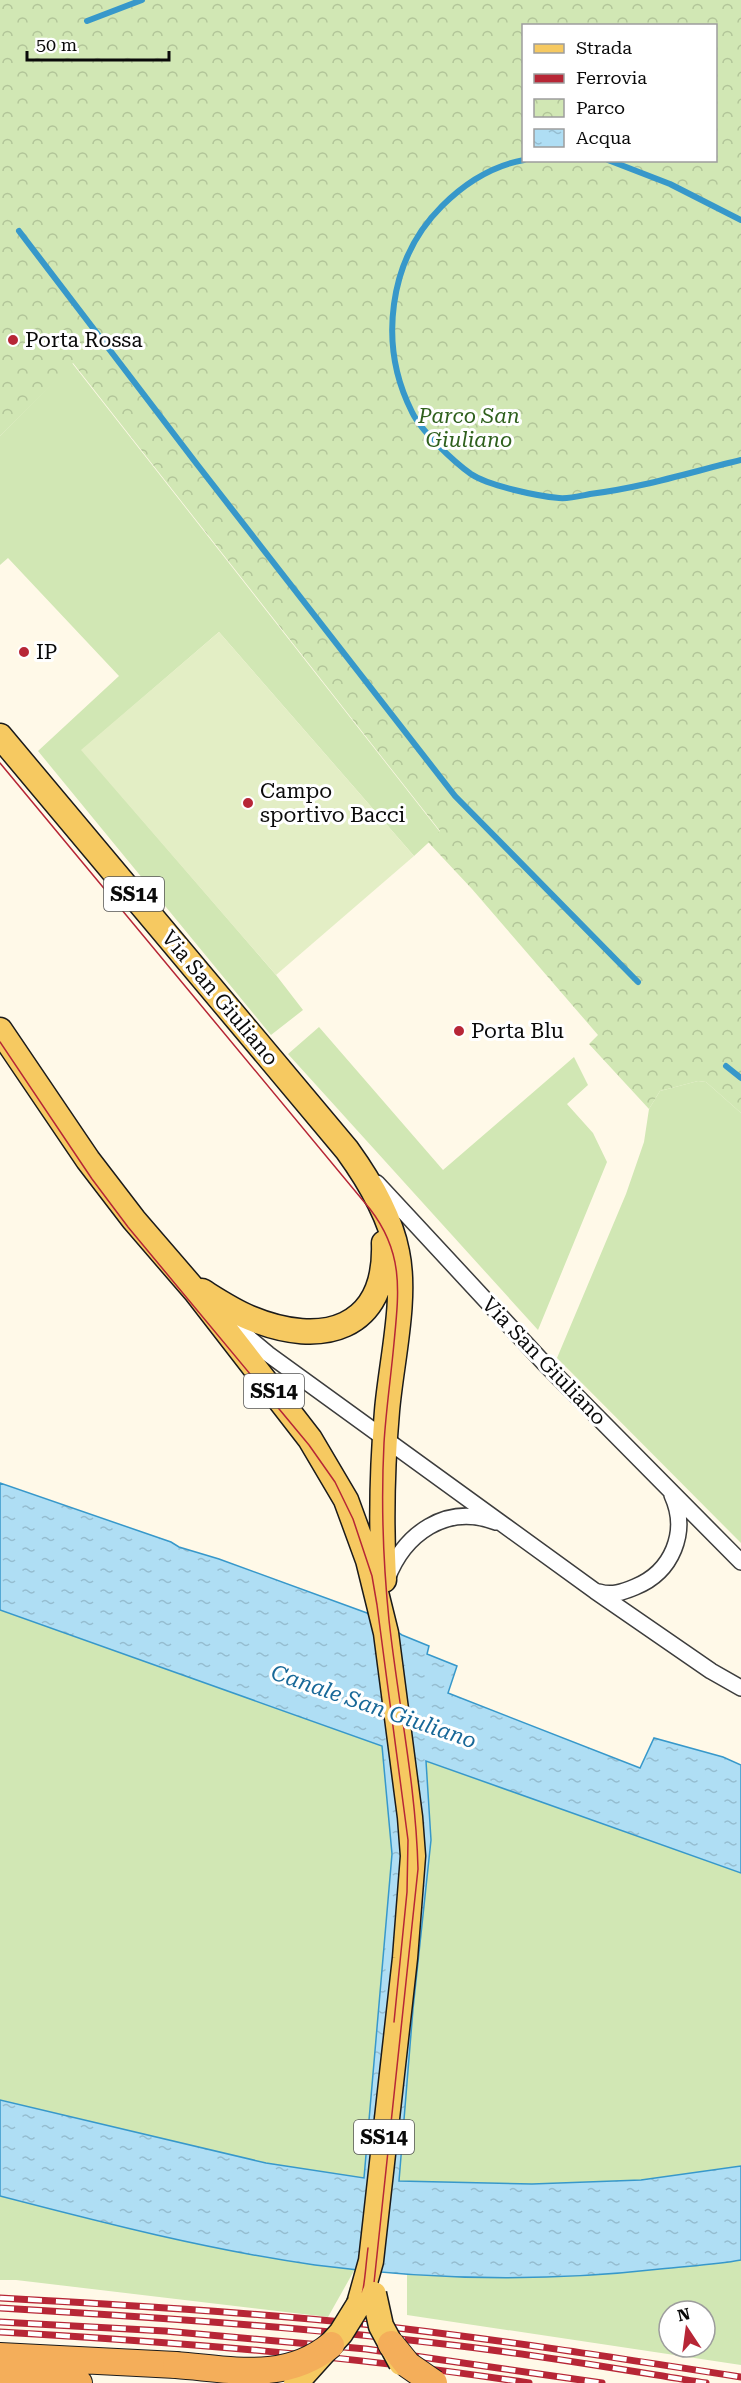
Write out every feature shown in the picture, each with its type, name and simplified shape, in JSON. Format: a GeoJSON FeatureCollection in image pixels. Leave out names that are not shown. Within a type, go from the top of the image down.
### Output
{"type":"FeatureCollection","features":[{"type":"Feature","properties":{"kind":"highway","name":"SS14"},"geometry":{"type":"LineString","coordinates":[[391,2344],[408,2365],[434,2383]]}},
{"type":"Feature","properties":{"kind":"highway","name":"SS14"},"geometry":{"type":"LineString","coordinates":[[0,2356],[274,2371],[295,2366],[331,2345]]}},
{"type":"Feature","properties":{"kind":"highway"},"geometry":{"type":"LineString","coordinates":[[0,2378],[79,2383]]}},
{"type":"Feature","properties":{"kind":"main road","name":"Via San Giuliano"},"geometry":{"type":"LineString","coordinates":[[0,736],[347,1150],[364,1174],[395,1241],[400,1272],[399,1306],[381,1496],[384,1623]]}},
{"type":"Feature","properties":{"kind":"main road","name":"Via San Giuliano"},"geometry":{"type":"LineString","coordinates":[[0,1030],[88,1160],[297,1421],[333,1475],[346,1500],[362,1541],[384,1623]]}},
{"type":"Feature","properties":{"kind":"main road","name":"SS14"},"geometry":{"type":"LineString","coordinates":[[179,1273],[221,1302],[264,1324],[303,1332],[316,1332],[341,1326],[362,1314],[381,1283],[385,1249],[379,1205]]}},
{"type":"Feature","properties":{"kind":"main road","name":"SS14"},"geometry":{"type":"LineString","coordinates":[[296,2383],[341,2333],[359,2304],[371,2261],[400,2014],[413,1856],[384,1623]]}},
{"type":"Feature","properties":{"kind":"main road","name":"SS14"},"geometry":{"type":"LineString","coordinates":[[371,2261],[378,2315],[413,2383]]}},
{"type":"Feature","properties":{"kind":"street","name":"Via San Giuliano"},"geometry":{"type":"LineString","coordinates":[[347,1150],[543,1362],[741,1562]]}},
{"type":"Feature","properties":{"kind":"street","name":"Via San Giuliano"},"geometry":{"type":"LineString","coordinates":[[196,1292],[268,1354],[595,1591],[741,1689]]}},
{"type":"Feature","properties":{"kind":"street","name":"Via San Giuliano"},"geometry":{"type":"LineString","coordinates":[[595,1591],[608,1594],[630,1590],[651,1579],[666,1567],[680,1529],[678,1511],[670,1490]]}},
{"type":"Feature","properties":{"kind":"street","name":"Via San Giuliano"},"geometry":{"type":"LineString","coordinates":[[384,1588],[394,1563],[404,1547],[431,1526],[469,1516],[486,1519],[507,1527]]}},
{"type":"Feature","properties":{"kind":"green space","name":"Parco San Giuliano"},"geometry":{"type":"Polygon","coordinates":[[[0,0],[741,0],[741,1113],[706,1082],[698,1081],[660,1091],[649,1109],[589,1044],[598,1035],[472,889],[428,842],[440,831],[73,363],[0,436],[0,0]]]}},
{"type":"Feature","properties":{"kind":"green space"},"geometry":{"type":"Polygon","coordinates":[[[72,363],[440,832],[414,856],[219,632],[82,750],[276,975],[303,1010],[271,1035],[38,751],[119,676],[8,558],[0,565],[0,436],[72,363]]]}},
{"type":"Feature","properties":{"kind":"green space","name":"Campo sportivo Bacci"},"geometry":{"type":"Polygon","coordinates":[[[219,632],[414,856],[276,975],[81,750],[219,632]]]}},
{"type":"Feature","properties":{"kind":"green space"},"geometry":{"type":"Polygon","coordinates":[[[319,1027],[443,1170],[574,1057],[588,1085],[567,1104],[593,1133],[607,1162],[538,1330],[288,1054],[319,1027]]]}},
{"type":"Feature","properties":{"kind":"green space"},"geometry":{"type":"Polygon","coordinates":[[[698,1081],[706,1082],[741,1113],[741,1543],[557,1358],[626,1194],[644,1142],[649,1109],[660,1091],[698,1081]]]}},
{"type":"Feature","properties":{"kind":"green space"},"geometry":{"type":"Polygon","coordinates":[[[0,1610],[383,1746],[392,1854],[364,2178],[266,2163],[0,2100],[0,1610]]]}},
{"type":"Feature","properties":{"kind":"green space"},"geometry":{"type":"Polygon","coordinates":[[[426,1761],[741,1873],[741,2166],[641,2180],[532,2184],[399,2181],[413,2009],[431,1840],[426,1761]]]}},
{"type":"Feature","properties":{"kind":"green space"},"geometry":{"type":"Polygon","coordinates":[[[0,2196],[291,2261],[355,2269],[328,2317],[0,2280],[0,2196]]]}},
{"type":"Feature","properties":{"kind":"green space"},"geometry":{"type":"Polygon","coordinates":[[[741,2260],[741,2365],[701,2359],[717,2359],[717,2299],[657,2299],[657,2352],[407,2315],[407,2274],[460,2277],[741,2260]]]}},
{"type":"Feature","properties":{"kind":"water","name":"Canale San Giuliano"},"geometry":{"type":"Polygon","coordinates":[[[0,1483],[367,1613],[402,1635],[429,1646],[427,1654],[457,1666],[448,1693],[640,1768],[654,1738],[723,1757],[741,1765],[741,1873],[426,1761],[431,1840],[413,2009],[399,2181],[532,2184],[641,2180],[741,2166],[741,2260],[574,2276],[488,2278],[401,2274],[315,2265],[236,2252],[117,2226],[0,2196],[0,2100],[266,2163],[364,2178],[392,1854],[382,1746],[0,1610],[0,1483]]]}},
{"type":"Feature","properties":{"kind":"waterway"},"geometry":{"type":"LineString","coordinates":[[87,21],[142,0]]}},
{"type":"Feature","properties":{"kind":"waterway"},"geometry":{"type":"LineString","coordinates":[[522,160],[500,166],[460,190],[442,206],[424,228],[410,252],[400,277],[394,304],[392,332],[401,386],[416,420],[439,446],[471,474],[501,486],[550,497],[571,498],[628,488],[741,460]]}},
{"type":"Feature","properties":{"kind":"waterway"},"geometry":{"type":"LineString","coordinates":[[613,162],[670,184],[741,220]]}},
{"type":"Feature","properties":{"kind":"waterway"},"geometry":{"type":"LineString","coordinates":[[19,231],[455,796],[638,982]]}},
{"type":"Feature","properties":{"kind":"waterway"},"geometry":{"type":"LineString","coordinates":[[726,1066],[741,1078]]}},
{"type":"Feature","properties":{"kind":"tram line"},"geometry":{"type":"LineString","coordinates":[[0,763],[370,1209],[381,1225],[394,1257],[398,1289],[384,1443],[384,1554],[389,1620],[414,1806],[418,1869],[374,2283],[380,2316],[392,2342],[411,2364],[438,2383]]}},
{"type":"Feature","properties":{"kind":"tram line"},"geometry":{"type":"LineString","coordinates":[[0,1042],[92,1179],[128,1227],[309,1445],[335,1482],[353,1519],[372,1576],[377,1605],[408,1840],[407,1892],[394,2022]]}},
{"type":"Feature","properties":{"kind":"tram line"},"geometry":{"type":"LineString","coordinates":[[300,2383],[351,2323],[363,2290],[368,2248]]}},
{"type":"Feature","properties":{"kind":"railway"},"geometry":{"type":"LineString","coordinates":[[0,2298],[326,2320],[510,2343],[741,2377]]}},
{"type":"Feature","properties":{"kind":"railway"},"geometry":{"type":"LineString","coordinates":[[0,2308],[188,2320],[374,2336],[525,2355],[706,2383]]}},
{"type":"Feature","properties":{"kind":"railway"},"geometry":{"type":"LineString","coordinates":[[0,2322],[165,2331],[366,2349],[602,2383]]}},
{"type":"Feature","properties":{"kind":"railway"},"geometry":{"type":"LineString","coordinates":[[0,2332],[265,2351],[397,2365],[529,2383]]}},
{"type":"Feature","properties":{"kind":"place","name":"Porta Rossa"},"geometry":{"type":"Point","coordinates":[13,340]}},
{"type":"Feature","properties":{"kind":"place","name":"IP"},"geometry":{"type":"Point","coordinates":[24,652]}},
{"type":"Feature","properties":{"kind":"place","name":"Campo sportivo Bacci"},"geometry":{"type":"Point","coordinates":[248,803]}},
{"type":"Feature","properties":{"kind":"place","name":"Porta Blu"},"geometry":{"type":"Point","coordinates":[459,1031]}}]}
